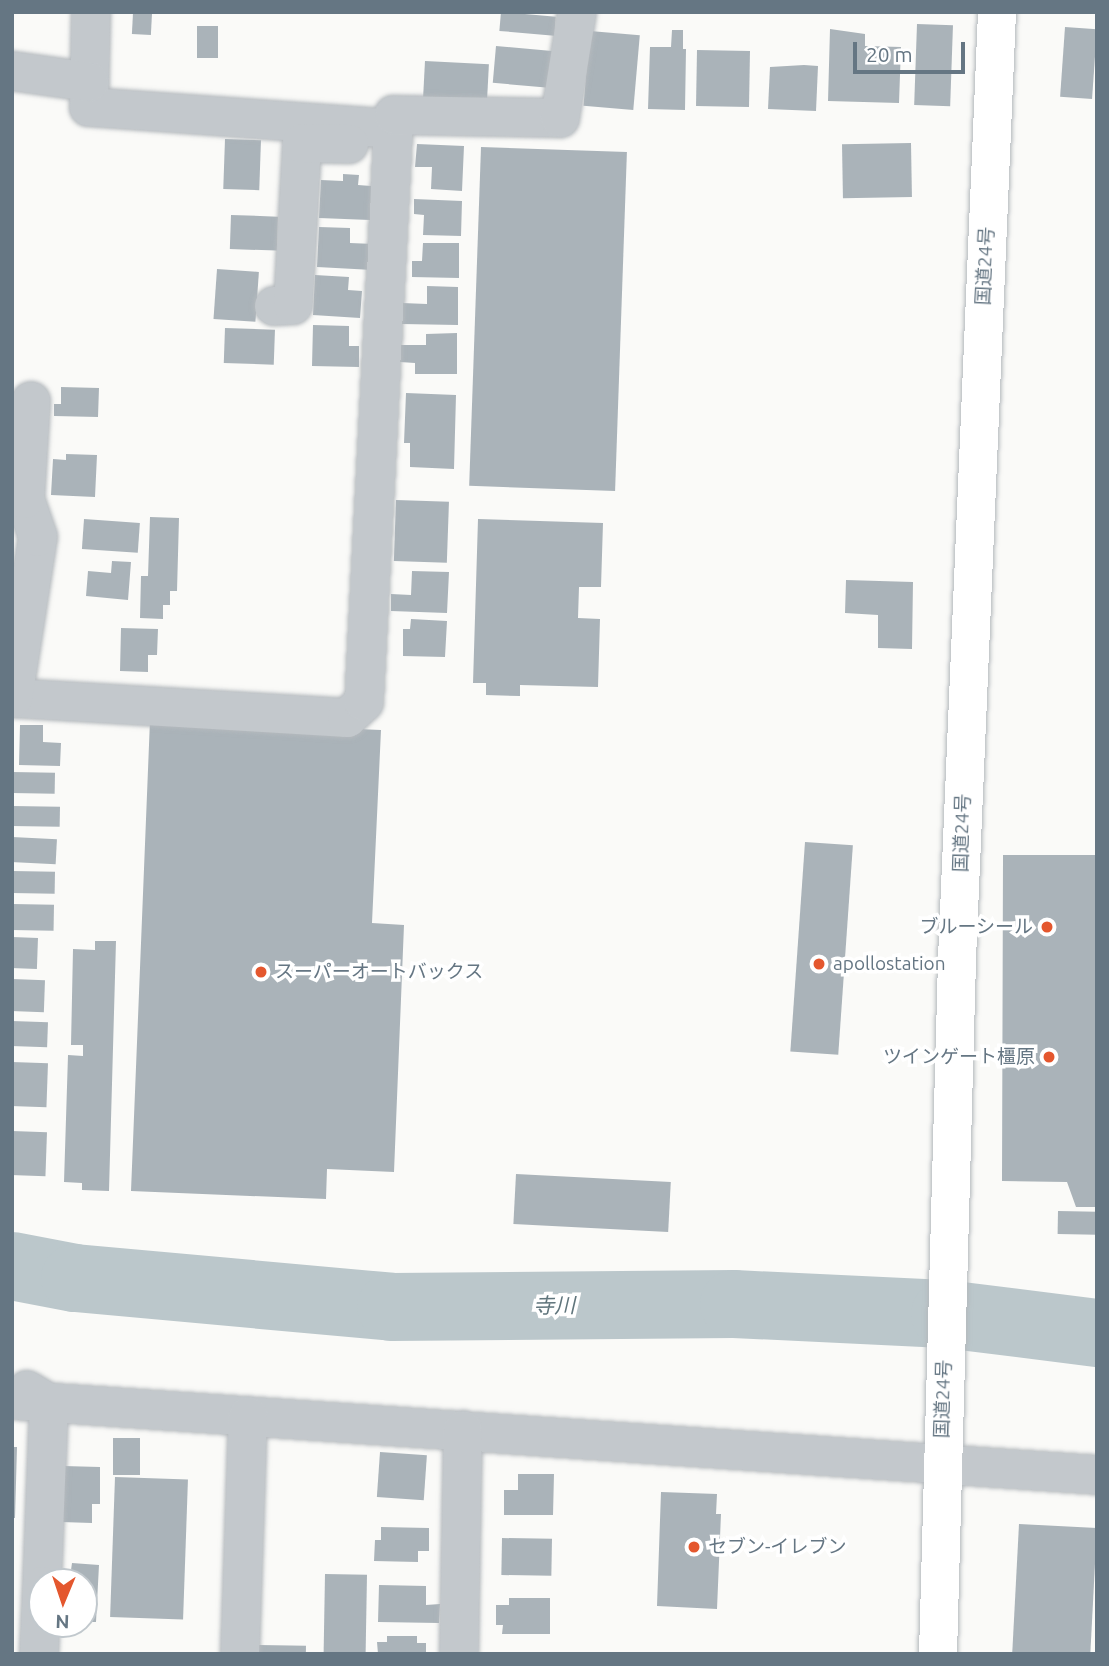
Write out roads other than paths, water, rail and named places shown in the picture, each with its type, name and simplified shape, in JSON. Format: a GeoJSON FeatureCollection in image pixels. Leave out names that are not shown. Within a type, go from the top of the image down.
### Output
{"type":"FeatureCollection","features":[{"type":"Feature","properties":{"kind":"highway","name":"国道24号"},"geometry":{"type":"LineString","coordinates":[[938,1654],[947,1252],[997,12]]}},
{"type":"Feature","properties":{"kind":"street"},"geometry":{"type":"LineString","coordinates":[[91,12],[89,107],[393,137]]}},
{"type":"Feature","properties":{"kind":"street"},"geometry":{"type":"LineString","coordinates":[[32,401],[25,499],[38,537],[13,698],[346,718],[364,702],[394,115],[559,118],[577,12]]}},
{"type":"Feature","properties":{"kind":"street"},"geometry":{"type":"LineString","coordinates":[[12,71],[89,82]]}},
{"type":"Feature","properties":{"kind":"street"},"geometry":{"type":"LineString","coordinates":[[274,306],[293,305],[302,143],[393,137]]}},
{"type":"Feature","properties":{"kind":"street"},"geometry":{"type":"LineString","coordinates":[[12,1382],[31,1402],[41,1568]]}},
{"type":"Feature","properties":{"kind":"street"},"geometry":{"type":"LineString","coordinates":[[31,1402],[463,1430],[942,1468],[1097,1475]]}},
{"type":"Feature","properties":{"kind":"street"},"geometry":{"type":"LineString","coordinates":[[240,1654],[248,1416]]}},
{"type":"Feature","properties":{"kind":"street"},"geometry":{"type":"LineString","coordinates":[[459,1654],[463,1430]]}},
{"type":"Feature","properties":{"kind":"waterway","name":"寺川"},"geometry":{"type":"LineString","coordinates":[[12,1266],[75,1278],[391,1307],[734,1304],[945,1314],[1097,1333]]}},
{"type":"Feature","properties":{"kind":"place","name":"ブルーシール"},"geometry":{"type":"Point","coordinates":[1047,927]}},
{"type":"Feature","properties":{"kind":"place","name":"apollostation"},"geometry":{"type":"Point","coordinates":[819,964]}},
{"type":"Feature","properties":{"kind":"place","name":"スーパーオートバックス"},"geometry":{"type":"Point","coordinates":[261,972]}},
{"type":"Feature","properties":{"kind":"place","name":"ツインゲート橿原"},"geometry":{"type":"Point","coordinates":[1049,1057]}},
{"type":"Feature","properties":{"kind":"place","name":"セブン-イレブン"},"geometry":{"type":"Point","coordinates":[694,1547]}}]}
